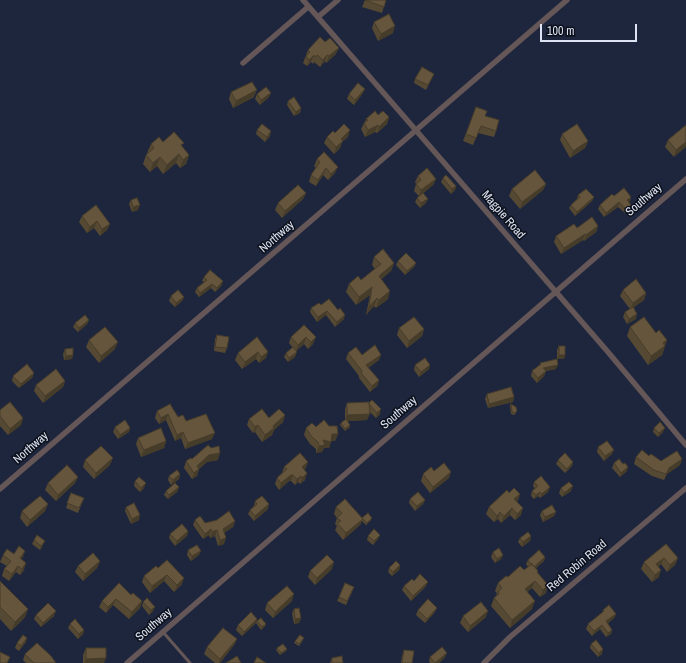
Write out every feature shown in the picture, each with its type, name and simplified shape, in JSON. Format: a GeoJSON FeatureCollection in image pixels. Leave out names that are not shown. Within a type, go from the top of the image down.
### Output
{"type":"FeatureCollection","features":[{"type":"Feature","properties":{"kind":"street","name":"Magpie Road"},"geometry":{"type":"LineString","coordinates":[[303,0],[608,352],[686,445]]}},
{"type":"Feature","properties":{"kind":"street"},"geometry":{"type":"LineString","coordinates":[[318,17],[338,0]]}},
{"type":"Feature","properties":{"kind":"street","name":"Northway"},"geometry":{"type":"LineString","coordinates":[[0,489],[567,0]]}},
{"type":"Feature","properties":{"kind":"street"},"geometry":{"type":"LineString","coordinates":[[243,62],[308,7]]}},
{"type":"Feature","properties":{"kind":"street","name":"Southway"},"geometry":{"type":"LineString","coordinates":[[127,663],[686,179]]}},
{"type":"Feature","properties":{"kind":"street","name":"Red Robin Road"},"geometry":{"type":"LineString","coordinates":[[484,663],[510,637],[686,488]]}},
{"type":"Feature","properties":{"kind":"lane"},"geometry":{"type":"LineString","coordinates":[[163,632],[190,663]]}},
{"type":"Feature","properties":{"kind":"building"},"geometry":{"type":"Polygon","coordinates":[[[365,0],[386,0],[384,7],[365,0]]]}},
{"type":"Feature","properties":{"kind":"building"},"geometry":{"type":"Polygon","coordinates":[[[389,14],[395,26],[381,34],[374,22],[389,14]]]}},
{"type":"Feature","properties":{"kind":"building"},"geometry":{"type":"Polygon","coordinates":[[[320,37],[325,42],[330,38],[339,48],[329,56],[327,55],[323,60],[317,55],[315,57],[314,55],[309,60],[306,56],[310,52],[308,50],[320,37]]]}},
{"type":"Feature","properties":{"kind":"building"},"geometry":{"type":"Polygon","coordinates":[[[422,67],[434,74],[428,85],[415,79],[422,67]]]}},
{"type":"Feature","properties":{"kind":"building"},"geometry":{"type":"Polygon","coordinates":[[[252,82],[257,90],[236,101],[231,92],[252,82]]]}},
{"type":"Feature","properties":{"kind":"building"},"geometry":{"type":"Polygon","coordinates":[[[358,83],[365,89],[355,100],[349,94],[358,83]]]}},
{"type":"Feature","properties":{"kind":"building"},"geometry":{"type":"Polygon","coordinates":[[[266,87],[271,93],[261,100],[257,94],[266,87]]]}},
{"type":"Feature","properties":{"kind":"building"},"geometry":{"type":"Polygon","coordinates":[[[294,97],[301,108],[296,112],[288,101],[294,97]]]}},
{"type":"Feature","properties":{"kind":"building"},"geometry":{"type":"Polygon","coordinates":[[[476,107],[487,111],[485,116],[499,120],[496,131],[481,126],[476,138],[466,134],[476,107]]]}},
{"type":"Feature","properties":{"kind":"building"},"geometry":{"type":"Polygon","coordinates":[[[375,111],[378,115],[383,111],[389,117],[379,127],[378,125],[368,130],[364,123],[368,120],[366,119],[375,111]]]}},
{"type":"Feature","properties":{"kind":"building"},"geometry":{"type":"Polygon","coordinates":[[[262,124],[271,131],[267,137],[257,130],[262,124]]]}},
{"type":"Feature","properties":{"kind":"building"},"geometry":{"type":"Polygon","coordinates":[[[344,124],[350,130],[341,139],[343,141],[336,147],[327,137],[333,131],[335,133],[344,124]]]}},
{"type":"Feature","properties":{"kind":"building"},"geometry":{"type":"Polygon","coordinates":[[[577,124],[588,141],[573,151],[562,134],[577,124]]]}},
{"type":"Feature","properties":{"kind":"building"},"geometry":{"type":"Polygon","coordinates":[[[686,125],[686,142],[676,150],[668,140],[686,125]]]}},
{"type":"Feature","properties":{"kind":"building"},"geometry":{"type":"Polygon","coordinates":[[[174,132],[184,143],[181,145],[189,155],[183,160],[179,154],[167,165],[160,157],[153,163],[146,155],[154,148],[151,144],[159,137],[163,142],[174,132]]]}},
{"type":"Feature","properties":{"kind":"building"},"geometry":{"type":"Polygon","coordinates":[[[324,152],[338,167],[331,174],[326,168],[318,180],[311,175],[320,162],[317,159],[324,152]]]}},
{"type":"Feature","properties":{"kind":"building"},"geometry":{"type":"Polygon","coordinates":[[[427,168],[436,179],[421,190],[416,184],[421,180],[418,176],[427,168]]]}},
{"type":"Feature","properties":{"kind":"building"},"geometry":{"type":"Polygon","coordinates":[[[535,170],[546,184],[522,202],[512,189],[535,170]]]}},
{"type":"Feature","properties":{"kind":"building"},"geometry":{"type":"Polygon","coordinates":[[[446,175],[456,186],[452,189],[443,178],[446,175]]]}},
{"type":"Feature","properties":{"kind":"building"},"geometry":{"type":"Polygon","coordinates":[[[298,185],[306,193],[285,211],[278,203],[298,185]]]}},
{"type":"Feature","properties":{"kind":"building"},"geometry":{"type":"Polygon","coordinates":[[[624,188],[631,197],[627,200],[631,205],[626,209],[619,202],[606,213],[600,205],[612,194],[614,196],[624,188]]]}},
{"type":"Feature","properties":{"kind":"building"},"geometry":{"type":"Polygon","coordinates":[[[586,189],[594,197],[577,212],[571,205],[580,197],[578,195],[586,189]]]}},
{"type":"Feature","properties":{"kind":"building"},"geometry":{"type":"Polygon","coordinates":[[[423,193],[428,199],[421,203],[417,198],[423,193]]]}},
{"type":"Feature","properties":{"kind":"building"},"geometry":{"type":"Polygon","coordinates":[[[137,198],[140,205],[133,207],[131,200],[137,198]]]}},
{"type":"Feature","properties":{"kind":"building"},"geometry":{"type":"Polygon","coordinates":[[[96,205],[110,224],[102,229],[97,221],[90,227],[82,216],[96,205]]]}},
{"type":"Feature","properties":{"kind":"building"},"geometry":{"type":"Polygon","coordinates":[[[592,217],[598,226],[564,248],[556,236],[574,224],[577,228],[592,217]]]}},
{"type":"Feature","properties":{"kind":"building"},"geometry":{"type":"Polygon","coordinates":[[[383,249],[394,263],[379,276],[390,291],[379,300],[377,298],[369,307],[372,287],[359,297],[349,284],[358,276],[361,280],[381,264],[374,257],[383,249]]]}},
{"type":"Feature","properties":{"kind":"building"},"geometry":{"type":"Polygon","coordinates":[[[406,253],[416,263],[407,271],[398,261],[406,253]]]}},
{"type":"Feature","properties":{"kind":"building"},"geometry":{"type":"Polygon","coordinates":[[[210,270],[223,281],[217,288],[212,284],[200,293],[197,288],[207,280],[204,277],[210,270]]]}},
{"type":"Feature","properties":{"kind":"building"},"geometry":{"type":"Polygon","coordinates":[[[636,279],[646,293],[633,303],[623,290],[636,279]]]}},
{"type":"Feature","properties":{"kind":"building"},"geometry":{"type":"Polygon","coordinates":[[[178,290],[184,297],[176,303],[171,296],[178,290]]]}},
{"type":"Feature","properties":{"kind":"building"},"geometry":{"type":"Polygon","coordinates":[[[329,299],[338,310],[340,308],[345,315],[337,322],[327,311],[318,317],[311,308],[319,303],[321,305],[329,299]]]}},
{"type":"Feature","properties":{"kind":"building"},"geometry":{"type":"Polygon","coordinates":[[[633,307],[637,314],[629,319],[625,312],[633,307]]]}},
{"type":"Feature","properties":{"kind":"building"},"geometry":{"type":"Polygon","coordinates":[[[85,315],[89,320],[79,328],[75,323],[85,315]]]}},
{"type":"Feature","properties":{"kind":"building"},"geometry":{"type":"Polygon","coordinates":[[[414,317],[424,329],[409,341],[399,328],[414,317]]]}},
{"type":"Feature","properties":{"kind":"building"},"geometry":{"type":"Polygon","coordinates":[[[644,317],[656,333],[659,330],[667,340],[663,343],[665,346],[651,356],[630,327],[644,317]]]}},
{"type":"Feature","properties":{"kind":"building"},"geometry":{"type":"Polygon","coordinates":[[[304,325],[316,337],[311,342],[306,337],[298,345],[291,337],[304,325]]]}},
{"type":"Feature","properties":{"kind":"building"},"geometry":{"type":"Polygon","coordinates":[[[105,327],[118,342],[101,356],[89,340],[105,327]]]}},
{"type":"Feature","properties":{"kind":"building"},"geometry":{"type":"Polygon","coordinates":[[[217,335],[229,337],[227,348],[215,347],[217,335]]]}},
{"type":"Feature","properties":{"kind":"building"},"geometry":{"type":"Polygon","coordinates":[[[257,337],[268,352],[261,357],[258,352],[245,362],[238,353],[257,337]]]}},
{"type":"Feature","properties":{"kind":"building"},"geometry":{"type":"Polygon","coordinates":[[[375,345],[381,355],[366,365],[379,380],[372,386],[361,373],[362,371],[348,353],[356,347],[362,355],[375,345]]]}},
{"type":"Feature","properties":{"kind":"building"},"geometry":{"type":"Polygon","coordinates":[[[559,346],[565,346],[565,355],[559,355],[559,346]]]}},
{"type":"Feature","properties":{"kind":"building"},"geometry":{"type":"Polygon","coordinates":[[[293,347],[297,352],[289,358],[286,353],[293,347]]]}},
{"type":"Feature","properties":{"kind":"building"},"geometry":{"type":"Polygon","coordinates":[[[73,348],[73,355],[66,356],[65,349],[73,348]]]}},
{"type":"Feature","properties":{"kind":"building"},"geometry":{"type":"Polygon","coordinates":[[[425,358],[430,365],[421,372],[415,365],[425,358]]]}},
{"type":"Feature","properties":{"kind":"building"},"geometry":{"type":"Polygon","coordinates":[[[557,359],[558,365],[543,368],[546,371],[538,378],[532,371],[541,364],[540,363],[557,359]]]}},
{"type":"Feature","properties":{"kind":"building"},"geometry":{"type":"Polygon","coordinates":[[[27,364],[34,373],[21,384],[13,376],[27,364]]]}},
{"type":"Feature","properties":{"kind":"building"},"geometry":{"type":"Polygon","coordinates":[[[56,369],[65,381],[45,396],[36,385],[56,369]]]}},
{"type":"Feature","properties":{"kind":"building"},"geometry":{"type":"Polygon","coordinates":[[[511,387],[514,397],[489,404],[487,394],[511,387]]]}},
{"type":"Feature","properties":{"kind":"building"},"geometry":{"type":"Polygon","coordinates":[[[372,400],[381,409],[377,413],[369,404],[372,400]]]}},
{"type":"Feature","properties":{"kind":"building"},"geometry":{"type":"Polygon","coordinates":[[[10,402],[23,418],[10,429],[0,416],[0,410],[10,402]]]}},
{"type":"Feature","properties":{"kind":"building"},"geometry":{"type":"Polygon","coordinates":[[[369,402],[370,414],[347,415],[347,403],[369,402]]]}},
{"type":"Feature","properties":{"kind":"building"},"geometry":{"type":"Polygon","coordinates":[[[170,404],[178,417],[183,415],[186,421],[206,414],[215,433],[188,443],[183,432],[177,435],[168,414],[161,418],[157,411],[170,404]]]}},
{"type":"Feature","properties":{"kind":"building"},"geometry":{"type":"Polygon","coordinates":[[[511,404],[516,407],[517,411],[515,413],[512,412],[511,404]]]}},
{"type":"Feature","properties":{"kind":"building"},"geometry":{"type":"Polygon","coordinates":[[[262,409],[269,418],[279,409],[285,415],[273,426],[274,428],[265,435],[258,425],[255,427],[249,419],[262,409]]]}},
{"type":"Feature","properties":{"kind":"building"},"geometry":{"type":"Polygon","coordinates":[[[346,419],[350,425],[345,429],[341,423],[346,419]]]}},
{"type":"Feature","properties":{"kind":"building"},"geometry":{"type":"Polygon","coordinates":[[[125,420],[130,428],[120,435],[115,427],[125,420]]]}},
{"type":"Feature","properties":{"kind":"building"},"geometry":{"type":"Polygon","coordinates":[[[324,420],[329,426],[337,426],[338,434],[332,434],[331,442],[323,440],[325,445],[319,446],[318,442],[312,437],[306,428],[312,423],[316,427],[324,420]]]}},
{"type":"Feature","properties":{"kind":"building"},"geometry":{"type":"Polygon","coordinates":[[[660,422],[665,428],[659,433],[654,428],[660,422]]]}},
{"type":"Feature","properties":{"kind":"building"},"geometry":{"type":"Polygon","coordinates":[[[161,428],[166,441],[144,450],[138,438],[161,428]]]}},
{"type":"Feature","properties":{"kind":"building"},"geometry":{"type":"Polygon","coordinates":[[[607,441],[614,450],[605,456],[598,447],[607,441]]]}},
{"type":"Feature","properties":{"kind":"building"},"geometry":{"type":"Polygon","coordinates":[[[208,445],[211,448],[219,446],[220,453],[209,455],[197,466],[199,469],[194,473],[186,461],[191,458],[192,459],[208,445]]]}},
{"type":"Feature","properties":{"kind":"building"},"geometry":{"type":"Polygon","coordinates":[[[101,446],[113,458],[96,473],[85,460],[101,446]]]}},
{"type":"Feature","properties":{"kind":"building"},"geometry":{"type":"Polygon","coordinates":[[[642,450],[649,456],[651,454],[661,461],[677,451],[682,459],[669,468],[666,474],[654,470],[636,457],[642,450]]]}},
{"type":"Feature","properties":{"kind":"building"},"geometry":{"type":"Polygon","coordinates":[[[300,453],[308,462],[302,467],[307,473],[302,478],[301,476],[297,479],[291,475],[281,483],[277,478],[287,469],[284,467],[300,453]]]}},
{"type":"Feature","properties":{"kind":"building"},"geometry":{"type":"Polygon","coordinates":[[[565,453],[573,462],[567,469],[558,460],[565,453]]]}},
{"type":"Feature","properties":{"kind":"building"},"geometry":{"type":"Polygon","coordinates":[[[619,459],[628,467],[621,473],[614,463],[619,459]]]}},
{"type":"Feature","properties":{"kind":"building"},"geometry":{"type":"Polygon","coordinates":[[[444,463],[451,472],[433,487],[423,474],[431,467],[434,471],[444,463]]]}},
{"type":"Feature","properties":{"kind":"building"},"geometry":{"type":"Polygon","coordinates":[[[67,465],[78,477],[58,495],[48,483],[67,465]]]}},
{"type":"Feature","properties":{"kind":"building"},"geometry":{"type":"Polygon","coordinates":[[[177,470],[180,474],[173,480],[169,476],[177,470]]]}},
{"type":"Feature","properties":{"kind":"building"},"geometry":{"type":"Polygon","coordinates":[[[541,476],[550,487],[542,494],[540,492],[536,495],[532,491],[538,486],[534,482],[541,476]]]}},
{"type":"Feature","properties":{"kind":"building"},"geometry":{"type":"Polygon","coordinates":[[[139,477],[146,483],[141,488],[135,481],[139,477]]]}},
{"type":"Feature","properties":{"kind":"building"},"geometry":{"type":"Polygon","coordinates":[[[569,482],[573,486],[564,493],[561,488],[569,482]]]}},
{"type":"Feature","properties":{"kind":"building"},"geometry":{"type":"Polygon","coordinates":[[[175,483],[179,487],[169,495],[166,491],[175,483]]]}},
{"type":"Feature","properties":{"kind":"building"},"geometry":{"type":"Polygon","coordinates":[[[514,488],[520,494],[514,499],[523,508],[517,514],[512,508],[504,516],[500,512],[497,516],[489,507],[507,490],[509,493],[514,488]]]}},
{"type":"Feature","properties":{"kind":"building"},"geometry":{"type":"Polygon","coordinates":[[[418,492],[425,500],[417,506],[410,499],[418,492]]]}},
{"type":"Feature","properties":{"kind":"building"},"geometry":{"type":"Polygon","coordinates":[[[71,493],[84,498],[79,508],[67,503],[71,493]]]}},
{"type":"Feature","properties":{"kind":"building"},"geometry":{"type":"Polygon","coordinates":[[[40,496],[48,504],[30,520],[22,511],[40,496]]]}},
{"type":"Feature","properties":{"kind":"building"},"geometry":{"type":"Polygon","coordinates":[[[262,496],[269,504],[255,516],[250,510],[257,504],[255,501],[262,496]]]}},
{"type":"Feature","properties":{"kind":"building"},"geometry":{"type":"Polygon","coordinates":[[[345,499],[363,519],[346,533],[337,523],[341,521],[337,518],[342,513],[336,507],[345,499]]]}},
{"type":"Feature","properties":{"kind":"building"},"geometry":{"type":"Polygon","coordinates":[[[134,503],[140,515],[132,519],[126,507],[134,503]]]}},
{"type":"Feature","properties":{"kind":"building"},"geometry":{"type":"Polygon","coordinates":[[[552,505],[556,512],[545,517],[542,511],[552,505]]]}},
{"type":"Feature","properties":{"kind":"building"},"geometry":{"type":"Polygon","coordinates":[[[229,511],[235,521],[223,529],[226,538],[220,540],[217,530],[212,532],[211,529],[205,534],[195,520],[200,516],[205,523],[217,520],[229,511]]]}},
{"type":"Feature","properties":{"kind":"building"},"geometry":{"type":"Polygon","coordinates":[[[368,513],[372,518],[367,523],[362,518],[368,513]]]}},
{"type":"Feature","properties":{"kind":"building"},"geometry":{"type":"Polygon","coordinates":[[[182,524],[188,531],[177,541],[170,534],[182,524]]]}},
{"type":"Feature","properties":{"kind":"building"},"geometry":{"type":"Polygon","coordinates":[[[374,529],[380,535],[374,541],[368,536],[374,529]]]}},
{"type":"Feature","properties":{"kind":"building"},"geometry":{"type":"Polygon","coordinates":[[[528,532],[531,536],[523,542],[520,538],[528,532]]]}},
{"type":"Feature","properties":{"kind":"building"},"geometry":{"type":"Polygon","coordinates":[[[37,535],[45,541],[41,546],[34,540],[37,535]]]}},
{"type":"Feature","properties":{"kind":"building"},"geometry":{"type":"Polygon","coordinates":[[[666,544],[678,558],[670,565],[664,558],[656,564],[661,570],[655,575],[644,562],[666,544]]]}},
{"type":"Feature","properties":{"kind":"building"},"geometry":{"type":"Polygon","coordinates":[[[197,545],[201,551],[192,556],[188,550],[197,545]]]}},
{"type":"Feature","properties":{"kind":"building"},"geometry":{"type":"Polygon","coordinates":[[[19,546],[25,551],[20,558],[26,563],[22,569],[18,566],[12,574],[4,569],[11,561],[3,555],[7,549],[14,554],[19,546]]]}},
{"type":"Feature","properties":{"kind":"building"},"geometry":{"type":"Polygon","coordinates":[[[499,548],[503,555],[497,559],[493,552],[499,548]]]}},
{"type":"Feature","properties":{"kind":"building"},"geometry":{"type":"Polygon","coordinates":[[[539,550],[545,557],[534,567],[528,560],[539,550]]]}},
{"type":"Feature","properties":{"kind":"building"},"geometry":{"type":"Polygon","coordinates":[[[93,553],[100,561],[85,574],[78,566],[93,553]]]}},
{"type":"Feature","properties":{"kind":"building"},"geometry":{"type":"Polygon","coordinates":[[[327,555],[334,562],[317,578],[310,571],[327,555]]]}},
{"type":"Feature","properties":{"kind":"building"},"geometry":{"type":"Polygon","coordinates":[[[167,560],[184,578],[177,585],[167,575],[152,586],[144,576],[156,566],[158,568],[167,560]]]}},
{"type":"Feature","properties":{"kind":"building"},"geometry":{"type":"Polygon","coordinates":[[[396,561],[400,565],[393,572],[389,568],[396,561]]]}},
{"type":"Feature","properties":{"kind":"building"},"geometry":{"type":"Polygon","coordinates":[[[532,564],[548,585],[543,590],[535,581],[525,589],[535,601],[512,620],[494,598],[499,594],[498,592],[502,588],[498,583],[506,576],[508,577],[520,566],[524,570],[532,564]]]}},
{"type":"Feature","properties":{"kind":"building"},"geometry":{"type":"Polygon","coordinates":[[[420,574],[428,582],[413,596],[404,586],[412,579],[414,581],[420,574]]]}},
{"type":"Feature","properties":{"kind":"building"},"geometry":{"type":"Polygon","coordinates":[[[0,581],[28,609],[15,622],[0,607],[0,581]]]}},
{"type":"Feature","properties":{"kind":"building"},"geometry":{"type":"Polygon","coordinates":[[[119,583],[131,595],[133,593],[142,601],[132,612],[116,599],[108,607],[102,601],[119,583]]]}},
{"type":"Feature","properties":{"kind":"building"},"geometry":{"type":"Polygon","coordinates":[[[345,583],[354,587],[347,601],[339,597],[345,583]]]}},
{"type":"Feature","properties":{"kind":"building"},"geometry":{"type":"Polygon","coordinates":[[[287,586],[294,594],[275,612],[267,603],[287,586]]]}},
{"type":"Feature","properties":{"kind":"building"},"geometry":{"type":"Polygon","coordinates":[[[147,598],[155,607],[151,610],[143,602],[147,598]]]}},
{"type":"Feature","properties":{"kind":"building"},"geometry":{"type":"Polygon","coordinates":[[[428,599],[437,608],[427,619],[418,610],[428,599]]]}},
{"type":"Feature","properties":{"kind":"building"},"geometry":{"type":"Polygon","coordinates":[[[481,602],[488,611],[470,626],[463,616],[481,602]]]}},
{"type":"Feature","properties":{"kind":"building"},"geometry":{"type":"Polygon","coordinates":[[[48,603],[56,611],[43,623],[36,615],[48,603]]]}},
{"type":"Feature","properties":{"kind":"building"},"geometry":{"type":"Polygon","coordinates":[[[609,605],[616,614],[606,621],[612,630],[608,633],[602,625],[594,631],[588,624],[609,605]]]}},
{"type":"Feature","properties":{"kind":"building"},"geometry":{"type":"Polygon","coordinates":[[[299,608],[301,618],[295,619],[294,609],[299,608]]]}},
{"type":"Feature","properties":{"kind":"building"},"geometry":{"type":"Polygon","coordinates":[[[251,612],[257,619],[244,632],[238,625],[251,612]]]}},
{"type":"Feature","properties":{"kind":"building"},"geometry":{"type":"Polygon","coordinates":[[[261,618],[266,624],[262,627],[257,621],[261,618]]]}},
{"type":"Feature","properties":{"kind":"building"},"geometry":{"type":"Polygon","coordinates":[[[75,619],[84,630],[79,634],[70,624],[75,619]]]}},
{"type":"Feature","properties":{"kind":"building"},"geometry":{"type":"Polygon","coordinates":[[[223,628],[237,639],[220,659],[207,647],[223,628]]]}},
{"type":"Feature","properties":{"kind":"building"},"geometry":{"type":"Polygon","coordinates":[[[23,635],[27,638],[21,646],[17,643],[23,635]]]}},
{"type":"Feature","properties":{"kind":"building"},"geometry":{"type":"Polygon","coordinates":[[[300,635],[304,638],[299,644],[295,641],[300,635]]]}},
{"type":"Feature","properties":{"kind":"building"},"geometry":{"type":"Polygon","coordinates":[[[596,640],[603,649],[599,653],[591,644],[596,640]]]}},
{"type":"Feature","properties":{"kind":"building"},"geometry":{"type":"Polygon","coordinates":[[[37,643],[56,663],[34,663],[25,654],[37,643]]]}},
{"type":"Feature","properties":{"kind":"building"},"geometry":{"type":"Polygon","coordinates":[[[283,644],[287,649],[281,653],[277,648],[283,644]]]}},
{"type":"Feature","properties":{"kind":"building"},"geometry":{"type":"Polygon","coordinates":[[[442,647],[447,653],[435,663],[430,657],[442,647]]]}},
{"type":"Feature","properties":{"kind":"building"},"geometry":{"type":"Polygon","coordinates":[[[86,648],[106,648],[106,658],[86,659],[86,648]]]}},
{"type":"Feature","properties":{"kind":"building"},"geometry":{"type":"Polygon","coordinates":[[[404,650],[414,651],[412,663],[402,663],[404,650]]]}},
{"type":"Feature","properties":{"kind":"building"},"geometry":{"type":"Polygon","coordinates":[[[0,652],[10,657],[7,663],[0,663],[0,652]]]}},
{"type":"Feature","properties":{"kind":"building"},"geometry":{"type":"Polygon","coordinates":[[[237,656],[241,663],[226,663],[237,656]]]}},
{"type":"Feature","properties":{"kind":"building"},"geometry":{"type":"Polygon","coordinates":[[[342,656],[343,663],[332,663],[332,658],[342,656]]]}},
{"type":"Feature","properties":{"kind":"building"},"geometry":{"type":"Polygon","coordinates":[[[257,657],[266,663],[254,663],[257,657]]]}}]}
